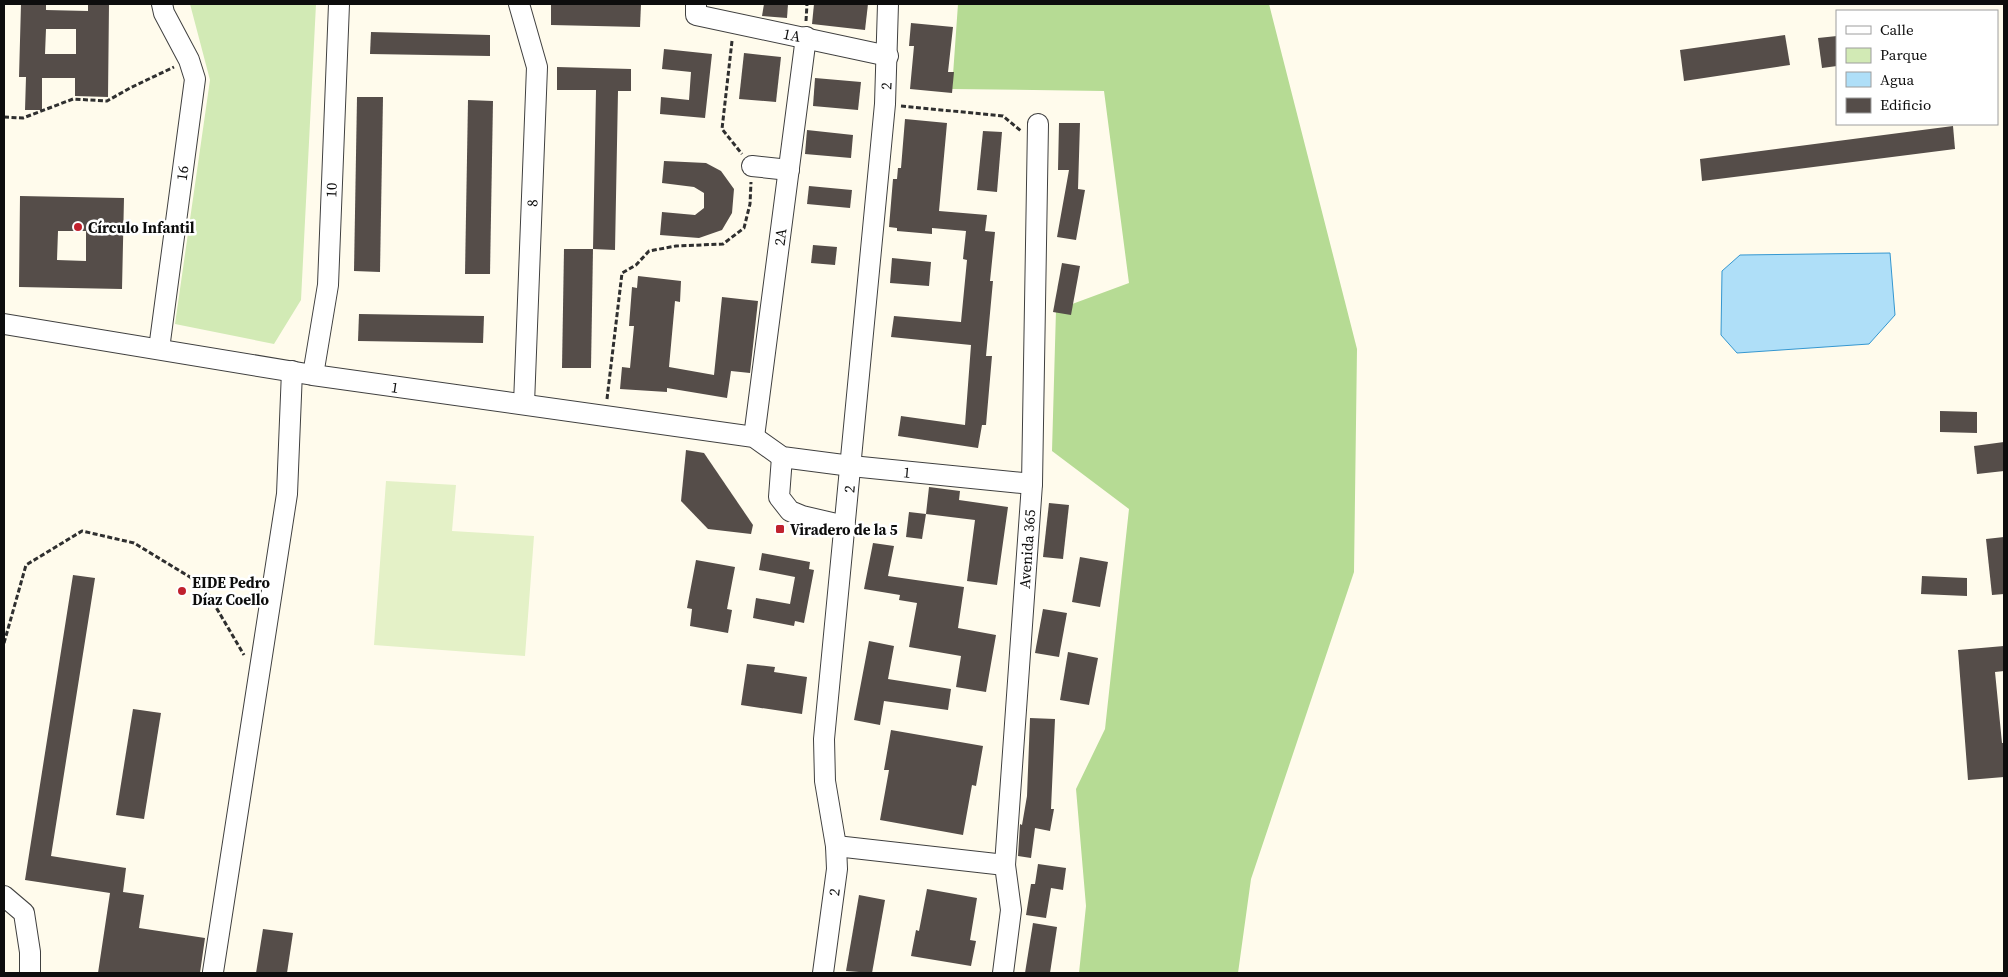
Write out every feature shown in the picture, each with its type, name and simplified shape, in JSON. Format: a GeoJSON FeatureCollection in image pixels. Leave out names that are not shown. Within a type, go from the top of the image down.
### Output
{"type":"FeatureCollection","features":[{"type":"Feature","properties":{"kind":"street","name":"16"},"geometry":{"type":"LineString","coordinates":[[159,349],[195,79],[189,60],[164,12],[162,4]]}},
{"type":"Feature","properties":{"kind":"street","name":"10"},"geometry":{"type":"LineString","coordinates":[[313,375],[328,285],[339,4]]}},
{"type":"Feature","properties":{"kind":"street","name":"8"},"geometry":{"type":"LineString","coordinates":[[519,4],[537,67],[524,404]]}},
{"type":"Feature","properties":{"kind":"street","name":"2"},"geometry":{"type":"LineString","coordinates":[[823,973],[837,869],[836,846],[825,781],[824,739],[885,104],[888,56],[888,4]]}},
{"type":"Feature","properties":{"kind":"street","name":"1A"},"geometry":{"type":"LineString","coordinates":[[696,9],[734,23],[888,56]]}},
{"type":"Feature","properties":{"kind":"street","name":"2A"},"geometry":{"type":"LineString","coordinates":[[754,437],[806,37]]}},
{"type":"Feature","properties":{"kind":"street","name":"Avenida 365"},"geometry":{"type":"LineString","coordinates":[[1003,973],[1011,910],[1005,864],[1032,484],[1038,124]]}},
{"type":"Feature","properties":{"kind":"street"},"geometry":{"type":"LineString","coordinates":[[752,166],[789,170]]}},
{"type":"Feature","properties":{"kind":"street","name":"1"},"geometry":{"type":"LineString","coordinates":[[4,324],[313,375],[754,437],[782,457],[851,466],[1032,484]]}},
{"type":"Feature","properties":{"kind":"street"},"geometry":{"type":"LineString","coordinates":[[213,972],[287,494],[292,371]]}},
{"type":"Feature","properties":{"kind":"street"},"geometry":{"type":"LineString","coordinates":[[782,457],[779,497],[790,511],[802,516],[845,526]]}},
{"type":"Feature","properties":{"kind":"street"},"geometry":{"type":"LineString","coordinates":[[836,846],[1005,864]]}},
{"type":"Feature","properties":{"kind":"street"},"geometry":{"type":"LineString","coordinates":[[4,896],[24,913],[30,952],[30,973]]}},
{"type":"Feature","properties":{"kind":"path"},"geometry":{"type":"LineString","coordinates":[[605,417],[622,274],[636,265],[649,251],[676,246],[722,244],[744,228],[750,204],[752,166],[722,129],[734,23]]}},
{"type":"Feature","properties":{"kind":"path"},"geometry":{"type":"LineString","coordinates":[[4,117],[23,118],[73,99],[108,101],[130,88],[189,60]]}},
{"type":"Feature","properties":{"kind":"path"},"geometry":{"type":"LineString","coordinates":[[885,104],[1003,116],[1038,146]]}},
{"type":"Feature","properties":{"kind":"path"},"geometry":{"type":"LineString","coordinates":[[4,643],[26,565],[82,531],[134,543],[203,585],[244,657]]}},
{"type":"Feature","properties":{"kind":"green space"},"geometry":{"type":"Polygon","coordinates":[[[190,4],[316,4],[301,300],[274,344],[175,324],[210,80],[190,4]]]}},
{"type":"Feature","properties":{"kind":"green space"},"geometry":{"type":"Polygon","coordinates":[[[958,4],[1269,4],[1357,349],[1354,572],[1251,879],[1238,973],[1079,973],[1086,906],[1076,789],[1105,729],[1129,509],[1052,451],[1056,310],[1129,283],[1104,91],[952,89],[958,4]]]}},
{"type":"Feature","properties":{"kind":"green space"},"geometry":{"type":"Polygon","coordinates":[[[386,481],[456,485],[452,531],[534,536],[525,656],[374,645],[386,481]]]}},
{"type":"Feature","properties":{"kind":"water"},"geometry":{"type":"Polygon","coordinates":[[[1890,253],[1895,315],[1869,344],[1737,353],[1721,335],[1722,271],[1740,255],[1890,253]]]}},
{"type":"Feature","properties":{"kind":"building"},"geometry":{"type":"Polygon","coordinates":[[[21,4],[46,4],[46,10],[88,11],[88,4],[109,4],[108,97],[75,96],[75,78],[42,78],[42,110],[25,110],[26,77],[19,77],[21,4]],[[46,29],[45,54],[76,54],[76,29],[46,29]]]}},
{"type":"Feature","properties":{"kind":"building"},"geometry":{"type":"Polygon","coordinates":[[[551,4],[641,4],[640,27],[551,25],[551,4]]]}},
{"type":"Feature","properties":{"kind":"building"},"geometry":{"type":"Polygon","coordinates":[[[764,4],[788,4],[787,18],[762,16],[764,4]]]}},
{"type":"Feature","properties":{"kind":"building"},"geometry":{"type":"Polygon","coordinates":[[[814,4],[868,4],[865,30],[812,24],[814,4]]]}},
{"type":"Feature","properties":{"kind":"building"},"geometry":{"type":"Polygon","coordinates":[[[911,23],[953,27],[948,72],[954,72],[952,93],[910,89],[914,46],[909,46],[911,23]]]}},
{"type":"Feature","properties":{"kind":"building"},"geometry":{"type":"Polygon","coordinates":[[[371,32],[490,35],[490,56],[370,54],[371,32]]]}},
{"type":"Feature","properties":{"kind":"building"},"geometry":{"type":"Polygon","coordinates":[[[1785,35],[1790,65],[1684,81],[1680,50],[1785,35]]]}},
{"type":"Feature","properties":{"kind":"building"},"geometry":{"type":"Polygon","coordinates":[[[1836,36],[1836,66],[1822,68],[1818,38],[1836,36]]]}},
{"type":"Feature","properties":{"kind":"building"},"geometry":{"type":"Polygon","coordinates":[[[664,49],[712,54],[705,118],[660,114],[661,97],[689,100],[691,72],[662,69],[664,49]]]}},
{"type":"Feature","properties":{"kind":"building"},"geometry":{"type":"Polygon","coordinates":[[[744,53],[781,57],[776,102],[739,99],[744,53]]]}},
{"type":"Feature","properties":{"kind":"building"},"geometry":{"type":"Polygon","coordinates":[[[557,67],[631,69],[631,91],[618,91],[615,250],[593,249],[596,90],[557,90],[557,67]]]}},
{"type":"Feature","properties":{"kind":"building"},"geometry":{"type":"Polygon","coordinates":[[[815,78],[861,82],[858,110],[813,106],[815,78]]]}},
{"type":"Feature","properties":{"kind":"building"},"geometry":{"type":"Polygon","coordinates":[[[357,97],[383,97],[380,272],[354,271],[357,97]]]}},
{"type":"Feature","properties":{"kind":"building"},"geometry":{"type":"Polygon","coordinates":[[[468,100],[493,101],[490,274],[465,274],[468,100]]]}},
{"type":"Feature","properties":{"kind":"building"},"geometry":{"type":"Polygon","coordinates":[[[905,119],[947,123],[939,211],[987,215],[985,231],[995,232],[990,281],[993,281],[986,356],[992,356],[986,425],[982,425],[978,448],[898,436],[901,416],[965,425],[971,345],[891,337],[894,316],[961,322],[967,260],[963,259],[966,231],[932,228],[932,234],[897,231],[897,228],[889,227],[893,179],[897,179],[898,168],[901,168],[905,119]]]}},
{"type":"Feature","properties":{"kind":"building"},"geometry":{"type":"Polygon","coordinates":[[[1059,123],[1080,123],[1078,189],[1085,190],[1076,240],[1057,237],[1069,170],[1058,170],[1059,123]]]}},
{"type":"Feature","properties":{"kind":"building"},"geometry":{"type":"Polygon","coordinates":[[[1953,126],[1955,149],[1702,181],[1700,159],[1953,126]]]}},
{"type":"Feature","properties":{"kind":"building"},"geometry":{"type":"Polygon","coordinates":[[[807,130],[853,135],[851,158],[805,154],[807,130]]]}},
{"type":"Feature","properties":{"kind":"building"},"geometry":{"type":"Polygon","coordinates":[[[983,131],[1002,132],[997,192],[977,190],[983,131]]]}},
{"type":"Feature","properties":{"kind":"building"},"geometry":{"type":"Polygon","coordinates":[[[664,161],[706,163],[721,171],[734,189],[732,213],[722,230],[699,238],[660,235],[662,212],[695,215],[704,208],[704,193],[694,187],[662,183],[664,161]]]}},
{"type":"Feature","properties":{"kind":"building"},"geometry":{"type":"Polygon","coordinates":[[[809,186],[852,190],[850,208],[807,204],[809,186]]]}},
{"type":"Feature","properties":{"kind":"building"},"geometry":{"type":"Polygon","coordinates":[[[20,196],[124,198],[122,289],[19,287],[20,196]],[[58,231],[57,260],[86,261],[86,231],[58,231]]]}},
{"type":"Feature","properties":{"kind":"building"},"geometry":{"type":"Polygon","coordinates":[[[813,245],[837,247],[835,265],[811,263],[813,245]]]}},
{"type":"Feature","properties":{"kind":"building"},"geometry":{"type":"Polygon","coordinates":[[[564,249],[593,249],[591,368],[562,368],[564,249]]]}},
{"type":"Feature","properties":{"kind":"building"},"geometry":{"type":"Polygon","coordinates":[[[892,258],[931,262],[929,286],[890,283],[892,258]]]}},
{"type":"Feature","properties":{"kind":"building"},"geometry":{"type":"Polygon","coordinates":[[[1062,263],[1080,266],[1071,315],[1053,312],[1062,263]]]}},
{"type":"Feature","properties":{"kind":"building"},"geometry":{"type":"Polygon","coordinates":[[[638,276],[681,281],[680,302],[675,301],[669,367],[714,375],[722,297],[758,301],[750,373],[731,371],[727,398],[667,388],[667,392],[620,389],[622,367],[630,368],[634,326],[629,326],[632,287],[637,288],[638,276]]]}},
{"type":"Feature","properties":{"kind":"building"},"geometry":{"type":"Polygon","coordinates":[[[359,314],[484,316],[483,343],[358,341],[359,314]]]}},
{"type":"Feature","properties":{"kind":"building"},"geometry":{"type":"Polygon","coordinates":[[[1940,411],[1977,412],[1977,433],[1940,432],[1940,411]]]}},
{"type":"Feature","properties":{"kind":"building"},"geometry":{"type":"Polygon","coordinates":[[[2004,442],[2004,471],[1977,474],[1974,446],[2004,442]]]}},
{"type":"Feature","properties":{"kind":"building"},"geometry":{"type":"Polygon","coordinates":[[[686,450],[704,453],[753,525],[751,534],[708,529],[681,501],[686,450]]]}},
{"type":"Feature","properties":{"kind":"building"},"geometry":{"type":"Polygon","coordinates":[[[929,487],[960,491],[959,500],[1008,507],[997,585],[967,581],[975,520],[926,514],[929,487]]]}},
{"type":"Feature","properties":{"kind":"building"},"geometry":{"type":"Polygon","coordinates":[[[1049,503],[1069,505],[1063,559],[1043,557],[1049,503]]]}},
{"type":"Feature","properties":{"kind":"building"},"geometry":{"type":"Polygon","coordinates":[[[909,512],[926,514],[922,539],[906,537],[909,512]]]}},
{"type":"Feature","properties":{"kind":"building"},"geometry":{"type":"Polygon","coordinates":[[[2004,537],[2004,594],[1992,595],[1986,539],[2004,537]]]}},
{"type":"Feature","properties":{"kind":"building"},"geometry":{"type":"Polygon","coordinates":[[[873,543],[894,546],[888,576],[964,587],[958,628],[996,635],[986,692],[956,687],[961,656],[909,647],[917,603],[899,600],[900,595],[864,589],[873,543]]]}},
{"type":"Feature","properties":{"kind":"building"},"geometry":{"type":"Polygon","coordinates":[[[762,553],[810,562],[809,569],[814,570],[804,623],[795,621],[794,626],[753,618],[756,598],[790,604],[795,577],[759,570],[762,553]]]}},
{"type":"Feature","properties":{"kind":"building"},"geometry":{"type":"Polygon","coordinates":[[[1080,557],[1108,562],[1100,607],[1072,602],[1080,557]]]}},
{"type":"Feature","properties":{"kind":"building"},"geometry":{"type":"Polygon","coordinates":[[[696,560],[735,567],[727,609],[732,610],[728,633],[690,626],[692,609],[687,608],[696,560]]]}},
{"type":"Feature","properties":{"kind":"building"},"geometry":{"type":"Polygon","coordinates":[[[73,575],[95,578],[51,856],[126,868],[123,892],[144,895],[139,928],[205,938],[200,973],[98,973],[110,893],[25,880],[73,575]]]}},
{"type":"Feature","properties":{"kind":"building"},"geometry":{"type":"Polygon","coordinates":[[[1922,576],[1967,578],[1967,596],[1921,594],[1922,576]]]}},
{"type":"Feature","properties":{"kind":"building"},"geometry":{"type":"Polygon","coordinates":[[[1043,609],[1067,613],[1059,657],[1035,653],[1043,609]]]}},
{"type":"Feature","properties":{"kind":"building"},"geometry":{"type":"Polygon","coordinates":[[[869,641],[894,646],[888,679],[951,689],[948,710],[884,701],[880,725],[854,720],[869,641]]]}},
{"type":"Feature","properties":{"kind":"building"},"geometry":{"type":"Polygon","coordinates":[[[2004,646],[2004,671],[1995,672],[2002,743],[2004,743],[2004,777],[1968,780],[1958,650],[2004,646]]]}},
{"type":"Feature","properties":{"kind":"building"},"geometry":{"type":"Polygon","coordinates":[[[1068,652],[1098,658],[1089,705],[1060,700],[1068,652]]]}},
{"type":"Feature","properties":{"kind":"building"},"geometry":{"type":"Polygon","coordinates":[[[747,664],[775,667],[774,672],[807,677],[802,714],[741,705],[747,664]]]}},
{"type":"Feature","properties":{"kind":"building"},"geometry":{"type":"Polygon","coordinates":[[[133,709],[161,713],[144,819],[116,815],[133,709]]]}},
{"type":"Feature","properties":{"kind":"building"},"geometry":{"type":"Polygon","coordinates":[[[1030,718],[1055,719],[1051,809],[1054,809],[1050,831],[1035,828],[1031,858],[1018,856],[1020,824],[1022,825],[1027,796],[1030,718]]]}},
{"type":"Feature","properties":{"kind":"building"},"geometry":{"type":"Polygon","coordinates":[[[891,730],[983,746],[976,786],[972,785],[963,835],[880,820],[889,770],[884,770],[891,730]]]}},
{"type":"Feature","properties":{"kind":"building"},"geometry":{"type":"Polygon","coordinates":[[[1038,864],[1066,868],[1063,890],[1051,888],[1046,918],[1026,915],[1031,884],[1035,884],[1038,864]]]}},
{"type":"Feature","properties":{"kind":"building"},"geometry":{"type":"Polygon","coordinates":[[[927,889],[977,898],[970,940],[976,941],[971,966],[911,956],[916,930],[919,931],[927,889]]]}},
{"type":"Feature","properties":{"kind":"building"},"geometry":{"type":"Polygon","coordinates":[[[859,895],[885,900],[872,973],[846,971],[859,895]]]}},
{"type":"Feature","properties":{"kind":"building"},"geometry":{"type":"Polygon","coordinates":[[[1033,923],[1057,927],[1050,973],[1025,973],[1033,923]]]}},
{"type":"Feature","properties":{"kind":"building"},"geometry":{"type":"Polygon","coordinates":[[[263,929],[293,933],[287,973],[256,973],[263,929]]]}},
{"type":"Feature","properties":{"kind":"place","name":"Círculo Infantil"},"geometry":{"type":"Point","coordinates":[78,227]}},
{"type":"Feature","properties":{"kind":"place","name":"Viradero de la 5"},"geometry":{"type":"Point","coordinates":[780,529]}},
{"type":"Feature","properties":{"kind":"place","name":"EIDE Pedro Díaz Coello"},"geometry":{"type":"Point","coordinates":[182,591]}}]}
